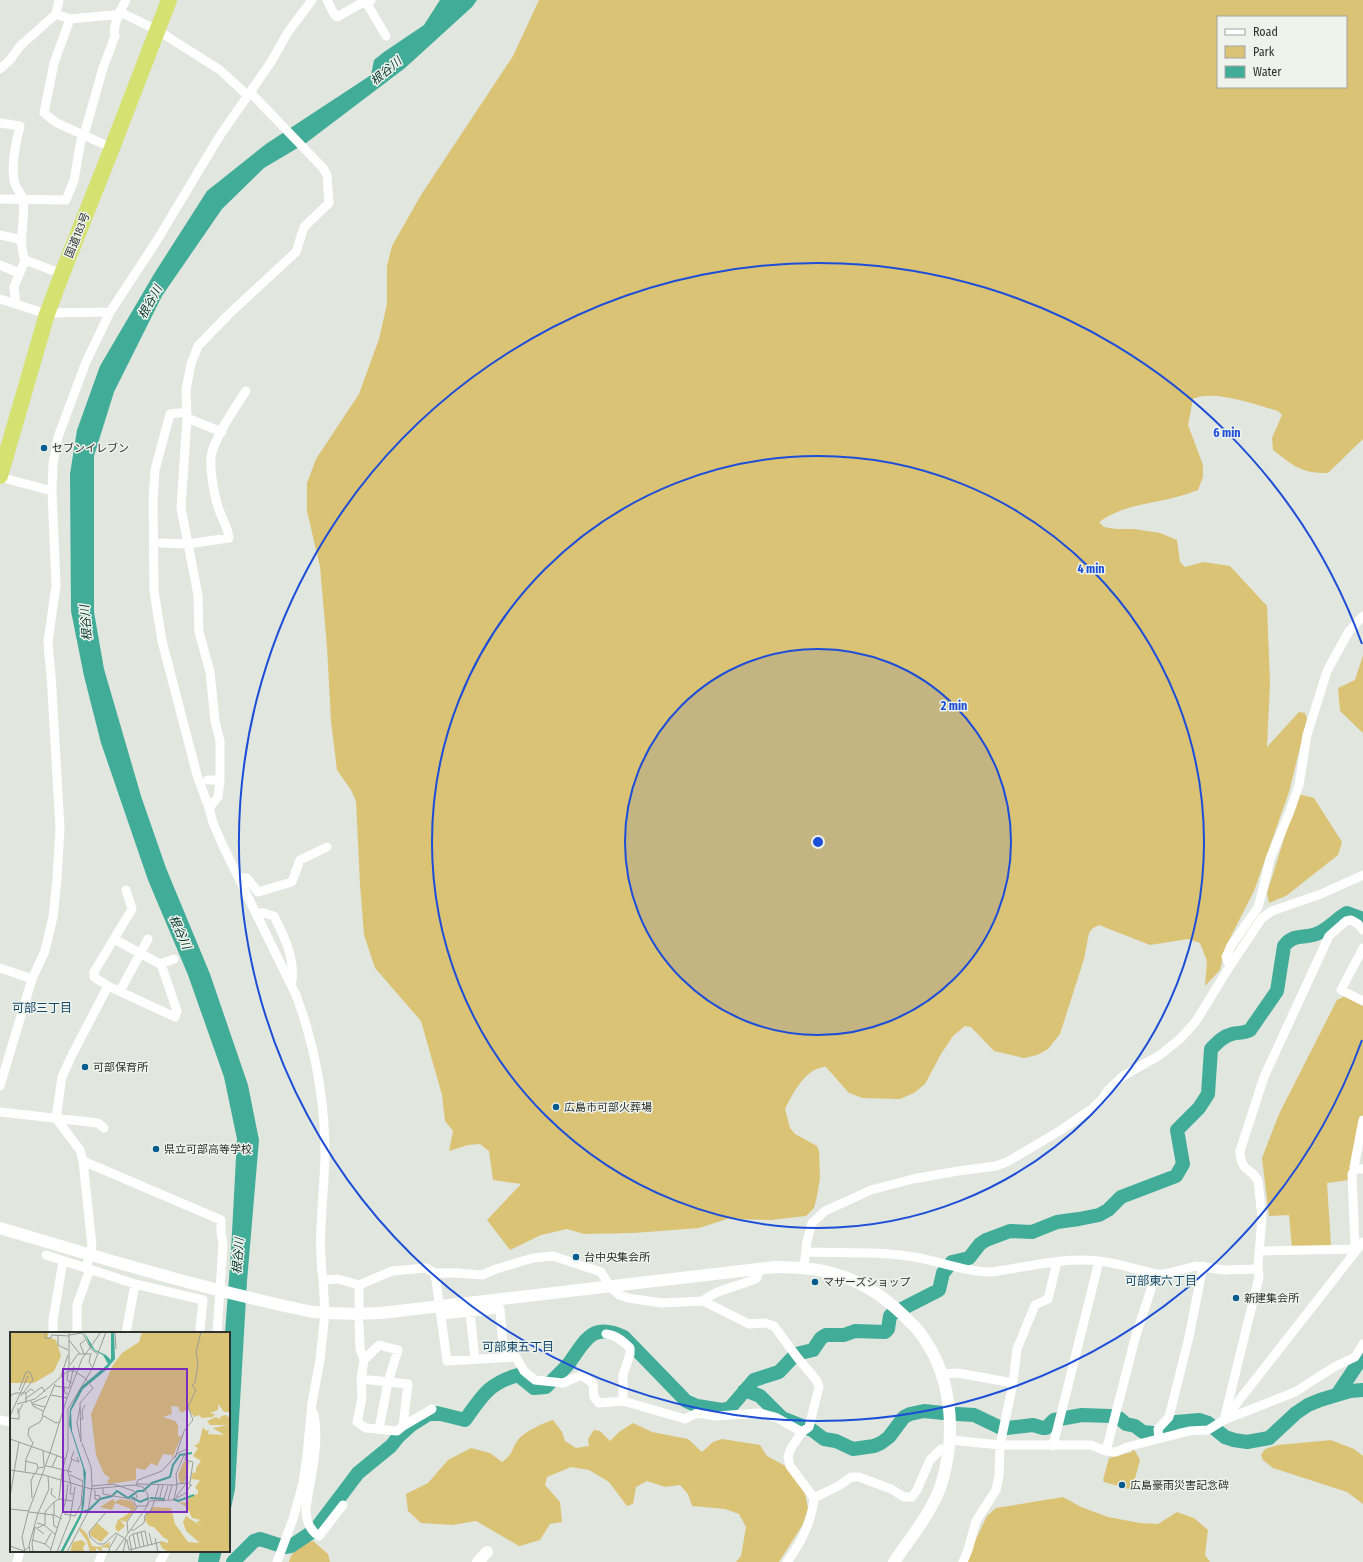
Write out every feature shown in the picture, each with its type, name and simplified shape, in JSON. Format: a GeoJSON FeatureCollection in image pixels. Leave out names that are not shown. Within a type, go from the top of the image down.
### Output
{"type":"FeatureCollection","features":[{"type":"Feature","properties":{"kind":"highway","name":"国道183号"},"geometry":{"type":"LineString","coordinates":[[0,476],[48,314],[62,274],[169,0]]}},
{"type":"Feature","properties":{"kind":"street"},"geometry":{"type":"LineString","coordinates":[[0,69],[10,60],[20,46],[56,14],[60,0]]}},
{"type":"Feature","properties":{"kind":"street"},"geometry":{"type":"LineString","coordinates":[[0,199],[66,200],[74,180],[80,140],[84,136],[103,68],[115,36],[114,32],[126,0]]}},
{"type":"Feature","properties":{"kind":"street"},"geometry":{"type":"LineString","coordinates":[[0,1086],[32,980],[45,951],[53,917],[57,879],[60,828],[52,674],[48,649],[56,586],[52,491],[53,464],[58,437],[86,362],[110,312],[156,242],[219,136],[271,62],[288,32],[312,0]]}},
{"type":"Feature","properties":{"kind":"street"},"geometry":{"type":"LineString","coordinates":[[327,0],[334,14],[337,16],[369,1],[386,36]]}},
{"type":"Feature","properties":{"kind":"street"},"geometry":{"type":"LineString","coordinates":[[56,14],[70,20],[124,14],[157,30],[220,70],[268,111],[323,168],[327,175],[329,203],[304,227],[296,252],[228,314],[198,346],[191,364],[186,390],[187,415],[181,508],[198,595],[199,632],[210,672],[215,721],[220,741],[220,780],[218,797],[209,808]]}},
{"type":"Feature","properties":{"kind":"street"},"geometry":{"type":"LineString","coordinates":[[70,20],[54,63],[44,113],[57,123],[112,148]]}},
{"type":"Feature","properties":{"kind":"street"},"geometry":{"type":"LineString","coordinates":[[1,123],[20,126],[14,150],[14,171],[15,184],[24,200],[22,253],[25,260],[62,274]]}},
{"type":"Feature","properties":{"kind":"street"},"geometry":{"type":"LineString","coordinates":[[0,235],[22,240]]}},
{"type":"Feature","properties":{"kind":"street"},"geometry":{"type":"LineString","coordinates":[[16,304],[14,287],[25,260]]}},
{"type":"Feature","properties":{"kind":"street"},"geometry":{"type":"LineString","coordinates":[[0,265],[19,273]]}},
{"type":"Feature","properties":{"kind":"street"},"geometry":{"type":"LineString","coordinates":[[0,299],[48,314],[110,312]]}},
{"type":"Feature","properties":{"kind":"street"},"geometry":{"type":"LineString","coordinates":[[161,543],[188,544],[230,538],[218,507],[211,458],[213,449],[230,414],[246,391]]}},
{"type":"Feature","properties":{"kind":"street"},"geometry":{"type":"LineString","coordinates":[[222,432],[187,415],[170,414],[155,470],[153,500],[154,591],[162,640],[197,775],[213,823],[292,984],[306,1020],[323,1100],[325,1155],[322,1255],[323,1280],[319,1313],[320,1360],[312,1403],[303,1483],[293,1519],[277,1562]]}},
{"type":"Feature","properties":{"kind":"street"},"geometry":{"type":"LineString","coordinates":[[0,476],[52,491]]}},
{"type":"Feature","properties":{"kind":"street"},"geometry":{"type":"LineString","coordinates":[[1230,966],[1226,957],[1231,946],[1258,907],[1270,859],[1299,785],[1307,735],[1319,698],[1322,683],[1349,631],[1363,616]]}},
{"type":"Feature","properties":{"kind":"street"},"geometry":{"type":"LineString","coordinates":[[208,780],[220,780]]}},
{"type":"Feature","properties":{"kind":"street"},"geometry":{"type":"LineString","coordinates":[[240,878],[247,878],[258,892],[292,882],[300,860],[327,847]]}},
{"type":"Feature","properties":{"kind":"street"},"geometry":{"type":"LineString","coordinates":[[804,1268],[807,1252],[807,1241],[812,1222],[826,1211],[846,1200],[871,1190],[913,1179],[996,1166],[1018,1156],[1061,1130],[1093,1108],[1103,1098],[1108,1090],[1123,1076],[1160,1055],[1181,1038],[1196,1021],[1258,923],[1272,911],[1321,894],[1363,875]]}},
{"type":"Feature","properties":{"kind":"street"},"geometry":{"type":"LineString","coordinates":[[114,939],[161,964],[177,1011],[175,1017],[108,986],[94,977],[94,972],[132,909],[126,890]]}},
{"type":"Feature","properties":{"kind":"street"},"geometry":{"type":"LineString","coordinates":[[257,913],[264,913],[274,916],[288,945],[293,975],[292,984]]}},
{"type":"Feature","properties":{"kind":"street"},"geometry":{"type":"LineString","coordinates":[[1224,1420],[1259,1277],[1258,1268],[1262,1217],[1258,1181],[1256,1176],[1243,1167],[1240,1160],[1240,1151],[1244,1136],[1264,1077],[1329,936],[1346,921],[1351,920],[1358,924],[1363,930]]}},
{"type":"Feature","properties":{"kind":"street"},"geometry":{"type":"LineString","coordinates":[[120,991],[148,939]]}},
{"type":"Feature","properties":{"kind":"street"},"geometry":{"type":"LineString","coordinates":[[1363,948],[1341,990],[1363,1001]]}},
{"type":"Feature","properties":{"kind":"street"},"geometry":{"type":"LineString","coordinates":[[161,964],[174,959]]}},
{"type":"Feature","properties":{"kind":"street"},"geometry":{"type":"LineString","coordinates":[[0,968],[32,980]]}},
{"type":"Feature","properties":{"kind":"street"},"geometry":{"type":"LineString","coordinates":[[77,1332],[77,1305],[88,1269],[92,1246],[83,1162],[80,1150],[58,1121],[57,1111],[62,1077],[108,986]]}},
{"type":"Feature","properties":{"kind":"street"},"geometry":{"type":"LineString","coordinates":[[0,1112],[98,1123],[104,1128]]}},
{"type":"Feature","properties":{"kind":"street"},"geometry":{"type":"LineString","coordinates":[[1360,1246],[1355,1246],[1352,1174],[1359,1169],[1354,1167],[1363,1120]]}},
{"type":"Feature","properties":{"kind":"street"},"geometry":{"type":"LineString","coordinates":[[83,1162],[221,1220],[223,1245],[223,1292],[218,1332]]}},
{"type":"Feature","properties":{"kind":"street"},"geometry":{"type":"LineString","coordinates":[[0,1228],[223,1292],[319,1313],[351,1314],[440,1311],[470,1312],[500,1309],[504,1358]]}},
{"type":"Feature","properties":{"kind":"street"},"geometry":{"type":"LineString","coordinates":[[1260,1251],[1360,1246]]}},
{"type":"Feature","properties":{"kind":"street"},"geometry":{"type":"LineString","coordinates":[[1224,1420],[1360,1246]]}},
{"type":"Feature","properties":{"kind":"street"},"geometry":{"type":"LineString","coordinates":[[807,1252],[867,1253],[903,1256],[920,1258],[982,1272],[992,1272],[1057,1262],[1099,1261],[1156,1274],[1164,1274],[1196,1266],[1224,1270],[1256,1270],[1258,1268]]}},
{"type":"Feature","properties":{"kind":"street"},"geometry":{"type":"LineString","coordinates":[[46,1255],[135,1284],[203,1300],[200,1329]]}},
{"type":"Feature","properties":{"kind":"street"},"geometry":{"type":"LineString","coordinates":[[323,1280],[338,1279],[359,1285],[392,1271],[426,1268],[435,1273],[457,1273],[482,1276],[496,1269],[533,1258],[553,1256],[601,1272],[610,1286],[619,1295],[628,1298],[662,1303],[703,1302],[749,1324],[765,1323],[774,1326],[795,1355],[817,1381],[819,1387],[805,1430],[791,1448],[788,1457],[790,1466],[814,1498],[813,1508],[805,1531],[796,1549],[787,1562]]}},
{"type":"Feature","properties":{"kind":"street"},"geometry":{"type":"LineString","coordinates":[[53,1332],[53,1320],[63,1261]]}},
{"type":"Feature","properties":{"kind":"street"},"geometry":{"type":"LineString","coordinates":[[1053,1446],[1099,1261]]}},
{"type":"Feature","properties":{"kind":"street"},"geometry":{"type":"LineString","coordinates":[[963,1562],[976,1521],[996,1490],[999,1476],[1000,1446],[1013,1383],[1017,1349],[1035,1305],[1048,1300],[1057,1262]]}},
{"type":"Feature","properties":{"kind":"street"},"geometry":{"type":"LineString","coordinates":[[1159,1435],[1158,1429],[1169,1417],[1189,1337],[1203,1266]]}},
{"type":"Feature","properties":{"kind":"street"},"geometry":{"type":"LineString","coordinates":[[703,1302],[711,1294],[745,1284],[758,1278],[759,1268]]}},
{"type":"Feature","properties":{"kind":"street"},"geometry":{"type":"LineString","coordinates":[[440,1311],[610,1286],[759,1268],[804,1268],[836,1274],[856,1281],[878,1294],[893,1306],[917,1330],[933,1355],[942,1374],[948,1397],[951,1423],[950,1445],[942,1484],[920,1525],[894,1562]]}},
{"type":"Feature","properties":{"kind":"street"},"geometry":{"type":"LineString","coordinates":[[435,1273],[447,1361],[516,1357],[524,1371],[535,1380],[563,1383],[582,1376],[593,1384],[594,1397],[599,1403],[623,1401],[685,1420],[697,1412],[716,1416],[760,1412],[805,1430]]}},
{"type":"Feature","properties":{"kind":"street"},"geometry":{"type":"LineString","coordinates":[[1106,1451],[1136,1334],[1156,1274]]}},
{"type":"Feature","properties":{"kind":"street"},"geometry":{"type":"LineString","coordinates":[[126,1332],[135,1284]]}},
{"type":"Feature","properties":{"kind":"street"},"geometry":{"type":"LineString","coordinates":[[359,1285],[359,1305]]}},
{"type":"Feature","properties":{"kind":"street"},"geometry":{"type":"LineString","coordinates":[[470,1312],[475,1359]]}},
{"type":"Feature","properties":{"kind":"street"},"geometry":{"type":"LineString","coordinates":[[359,1323],[360,1349],[364,1360],[361,1379],[362,1398],[357,1422],[366,1428],[397,1431],[432,1409]]}},
{"type":"Feature","properties":{"kind":"street"},"geometry":{"type":"LineString","coordinates":[[606,1334],[613,1335],[622,1340],[630,1348],[630,1354],[623,1376],[623,1401]]}},
{"type":"Feature","properties":{"kind":"street"},"geometry":{"type":"LineString","coordinates":[[814,1498],[840,1485],[851,1477],[860,1477],[904,1497],[912,1497],[917,1490],[930,1460],[941,1449],[950,1445],[1091,1445],[1106,1451],[1116,1452],[1159,1435],[1208,1430],[1224,1420],[1295,1392],[1334,1367],[1355,1357],[1363,1344]]}},
{"type":"Feature","properties":{"kind":"street"},"geometry":{"type":"LineString","coordinates":[[364,1360],[379,1345],[398,1350],[388,1382],[379,1429]]}},
{"type":"Feature","properties":{"kind":"street"},"geometry":{"type":"LineString","coordinates":[[942,1374],[958,1374],[1013,1383]]}},
{"type":"Feature","properties":{"kind":"street"},"geometry":{"type":"LineString","coordinates":[[361,1379],[408,1384],[403,1426]]}},
{"type":"Feature","properties":{"kind":"street"},"geometry":{"type":"LineString","coordinates":[[312,1403],[316,1428],[316,1450],[306,1509],[306,1518],[313,1531],[319,1536],[343,1505]]}},
{"type":"Feature","properties":{"kind":"street"},"geometry":{"type":"LineString","coordinates":[[0,1420],[10,1422]]}},
{"type":"Feature","properties":{"kind":"street"},"geometry":{"type":"LineString","coordinates":[[17,1562],[20,1552]]}},
{"type":"Feature","properties":{"kind":"street"},"geometry":{"type":"LineString","coordinates":[[99,1562],[102,1552]]}},
{"type":"Feature","properties":{"kind":"street"},"geometry":{"type":"LineString","coordinates":[[160,1562],[165,1552]]}},
{"type":"Feature","properties":{"kind":"street"},"geometry":{"type":"LineString","coordinates":[[478,1562],[487,1552]]}},
{"type":"Feature","properties":{"kind":"green space"},"geometry":{"type":"Polygon","coordinates":[[[539,0],[1363,0],[1363,439],[1328,473],[1311,472],[1298,468],[1273,450],[1272,438],[1282,415],[1278,411],[1235,399],[1202,396],[1193,399],[1188,425],[1203,465],[1203,477],[1198,490],[1173,498],[1134,506],[1110,515],[1099,522],[1104,527],[1134,529],[1160,533],[1177,540],[1180,562],[1185,567],[1203,562],[1230,566],[1267,606],[1270,683],[1267,747],[1299,712],[1305,713],[1307,719],[1289,792],[1254,891],[1225,948],[1220,970],[1205,986],[1207,961],[1200,943],[1188,939],[1150,945],[1099,925],[1093,928],[1089,933],[1084,959],[1060,1034],[1048,1049],[1037,1055],[1024,1058],[994,1051],[971,1027],[965,1026],[953,1036],[941,1054],[925,1084],[914,1093],[900,1099],[862,1098],[849,1093],[826,1067],[812,1071],[806,1076],[796,1089],[785,1109],[790,1128],[795,1134],[817,1146],[819,1151],[820,1178],[817,1196],[814,1208],[806,1216],[771,1220],[727,1219],[699,1228],[634,1233],[584,1234],[567,1229],[541,1235],[510,1250],[487,1220],[521,1184],[493,1180],[489,1151],[480,1144],[468,1145],[449,1151],[453,1131],[445,1121],[442,1095],[421,1021],[375,968],[364,935],[356,801],[351,790],[337,770],[331,721],[327,647],[320,567],[307,511],[307,483],[316,459],[359,394],[379,339],[387,304],[387,266],[392,246],[421,195],[513,56],[539,0]]]}},
{"type":"Feature","properties":{"kind":"green space"},"geometry":{"type":"Polygon","coordinates":[[[1363,655],[1363,733],[1340,711],[1338,688],[1355,680],[1363,655]]]}},
{"type":"Feature","properties":{"kind":"green space"},"geometry":{"type":"Polygon","coordinates":[[[1298,794],[1314,798],[1342,842],[1338,855],[1286,896],[1269,903],[1267,893],[1298,794]]]}},
{"type":"Feature","properties":{"kind":"green space"},"geometry":{"type":"Polygon","coordinates":[[[1345,996],[1363,1006],[1363,1119],[1349,1180],[1327,1183],[1331,1246],[1292,1249],[1289,1215],[1269,1216],[1262,1158],[1279,1114],[1337,1000],[1345,996]]]}},
{"type":"Feature","properties":{"kind":"green space"},"geometry":{"type":"Polygon","coordinates":[[[553,1420],[562,1432],[565,1441],[576,1448],[589,1446],[588,1439],[594,1430],[600,1431],[610,1441],[619,1432],[633,1423],[652,1432],[688,1439],[702,1452],[713,1442],[722,1439],[760,1445],[767,1456],[789,1468],[804,1489],[808,1508],[803,1524],[779,1562],[736,1562],[741,1556],[746,1527],[739,1514],[725,1509],[692,1506],[688,1494],[680,1485],[665,1487],[647,1481],[636,1487],[633,1504],[627,1506],[609,1482],[589,1470],[571,1467],[547,1477],[545,1485],[560,1502],[562,1522],[550,1524],[540,1540],[519,1546],[476,1521],[452,1525],[421,1523],[408,1511],[406,1494],[428,1483],[448,1460],[471,1448],[490,1453],[502,1462],[511,1454],[520,1437],[534,1428],[553,1420]]]}},
{"type":"Feature","properties":{"kind":"green space"},"geometry":{"type":"Polygon","coordinates":[[[1331,1440],[1354,1449],[1363,1456],[1363,1504],[1347,1492],[1273,1468],[1263,1460],[1261,1455],[1265,1449],[1278,1445],[1331,1440]]]}},
{"type":"Feature","properties":{"kind":"green space"},"geometry":{"type":"Polygon","coordinates":[[[1132,1449],[1135,1451],[1140,1460],[1132,1490],[1104,1482],[1103,1480],[1109,1458],[1132,1452],[1132,1449]]]}},
{"type":"Feature","properties":{"kind":"green space"},"geometry":{"type":"Polygon","coordinates":[[[1063,1497],[1081,1507],[1108,1517],[1140,1523],[1158,1524],[1177,1512],[1194,1518],[1208,1530],[1205,1555],[1210,1562],[965,1562],[987,1516],[996,1508],[1063,1497]]]}},
{"type":"Feature","properties":{"kind":"green space"},"geometry":{"type":"Polygon","coordinates":[[[313,1541],[328,1554],[330,1562],[289,1562],[292,1554],[298,1548],[313,1541]]]}},
{"type":"Feature","properties":{"kind":"water","name":"根谷川"},"geometry":{"type":"Polygon","coordinates":[[[440,0],[477,0],[472,7],[405,68],[306,143],[264,168],[222,209],[162,296],[114,392],[94,456],[94,612],[104,669],[141,796],[166,868],[210,974],[248,1085],[259,1140],[247,1281],[235,1489],[230,1513],[230,1332],[225,1332],[237,1139],[224,1077],[188,975],[148,880],[101,743],[84,676],[71,611],[70,474],[77,430],[100,366],[154,274],[207,191],[266,144],[371,75],[374,60],[424,25],[440,0]]]}},
{"type":"Feature","properties":{"kind":"water"},"geometry":{"type":"Polygon","coordinates":[[[200,1552],[222,1552],[219,1562],[198,1562],[200,1552]]]}},
{"type":"Feature","properties":{"kind":"waterway"},"geometry":{"type":"LineString","coordinates":[[233,1562],[254,1541],[260,1539],[285,1547],[291,1546],[315,1530],[358,1473],[391,1446],[411,1425],[427,1415],[437,1413],[465,1420],[482,1397],[493,1386],[508,1378],[518,1375],[534,1388],[546,1387],[570,1362],[586,1340],[591,1335],[598,1332],[605,1331],[624,1337],[686,1401],[697,1406],[722,1410],[730,1408],[754,1380],[779,1372],[796,1354],[813,1350],[821,1338],[826,1335],[844,1335],[855,1331],[885,1332],[888,1329],[890,1316],[892,1314],[939,1290],[943,1273],[952,1262],[969,1258],[980,1244],[986,1240],[1010,1231],[1032,1232],[1057,1222],[1099,1215],[1108,1210],[1121,1197],[1176,1176],[1183,1164],[1177,1130],[1199,1108],[1208,1094],[1211,1049],[1226,1036],[1250,1030],[1277,991],[1284,946],[1291,939],[1320,932],[1347,913],[1363,919]]}},
{"type":"Feature","properties":{"kind":"waterway"},"geometry":{"type":"LineString","coordinates":[[1337,1395],[1363,1356]]}},
{"type":"Feature","properties":{"kind":"waterway"},"geometry":{"type":"LineString","coordinates":[[957,1414],[974,1415],[999,1427],[1007,1428],[1033,1425],[1046,1428],[1054,1420],[1082,1415],[1110,1416],[1119,1418],[1126,1424],[1135,1426],[1143,1432],[1153,1433],[1162,1433],[1176,1422],[1199,1420],[1208,1423],[1225,1437],[1247,1442],[1269,1438],[1296,1413],[1308,1405],[1350,1391],[1363,1390]]}},
{"type":"Feature","properties":{"kind":"waterway"},"geometry":{"type":"LineString","coordinates":[[744,1391],[760,1396],[782,1418],[812,1430],[824,1439],[836,1441],[853,1449],[874,1446],[881,1443],[889,1437],[904,1417],[910,1414],[924,1411],[943,1413]]}},
{"type":"Feature","properties":{"kind":"place","name":"セブンイレブン"},"geometry":{"type":"Point","coordinates":[44,448]}},
{"type":"Feature","properties":{"kind":"place","name":"可部保育所"},"geometry":{"type":"Point","coordinates":[85,1067]}},
{"type":"Feature","properties":{"kind":"place","name":"広島市可部火葬場"},"geometry":{"type":"Point","coordinates":[556,1107]}},
{"type":"Feature","properties":{"kind":"place","name":"県立可部高等学校"},"geometry":{"type":"Point","coordinates":[156,1149]}},
{"type":"Feature","properties":{"kind":"place","name":"台中央集会所"},"geometry":{"type":"Point","coordinates":[576,1257]}},
{"type":"Feature","properties":{"kind":"place","name":"マザーズショップ"},"geometry":{"type":"Point","coordinates":[815,1282]}},
{"type":"Feature","properties":{"kind":"place","name":"新建集会所"},"geometry":{"type":"Point","coordinates":[1236,1298]}},
{"type":"Feature","properties":{"kind":"place","name":"広島豪雨災害記念碑"},"geometry":{"type":"Point","coordinates":[1122,1485]}},
{"type":"Feature","properties":{"kind":"district","name":"可部三丁目"},"geometry":{"type":"Point","coordinates":[42,1008]}},
{"type":"Feature","properties":{"kind":"district","name":"可部東六丁目"},"geometry":{"type":"Point","coordinates":[1161,1281]}},
{"type":"Feature","properties":{"kind":"district","name":"可部東五丁目"},"geometry":{"type":"Point","coordinates":[518,1347]}}]}
